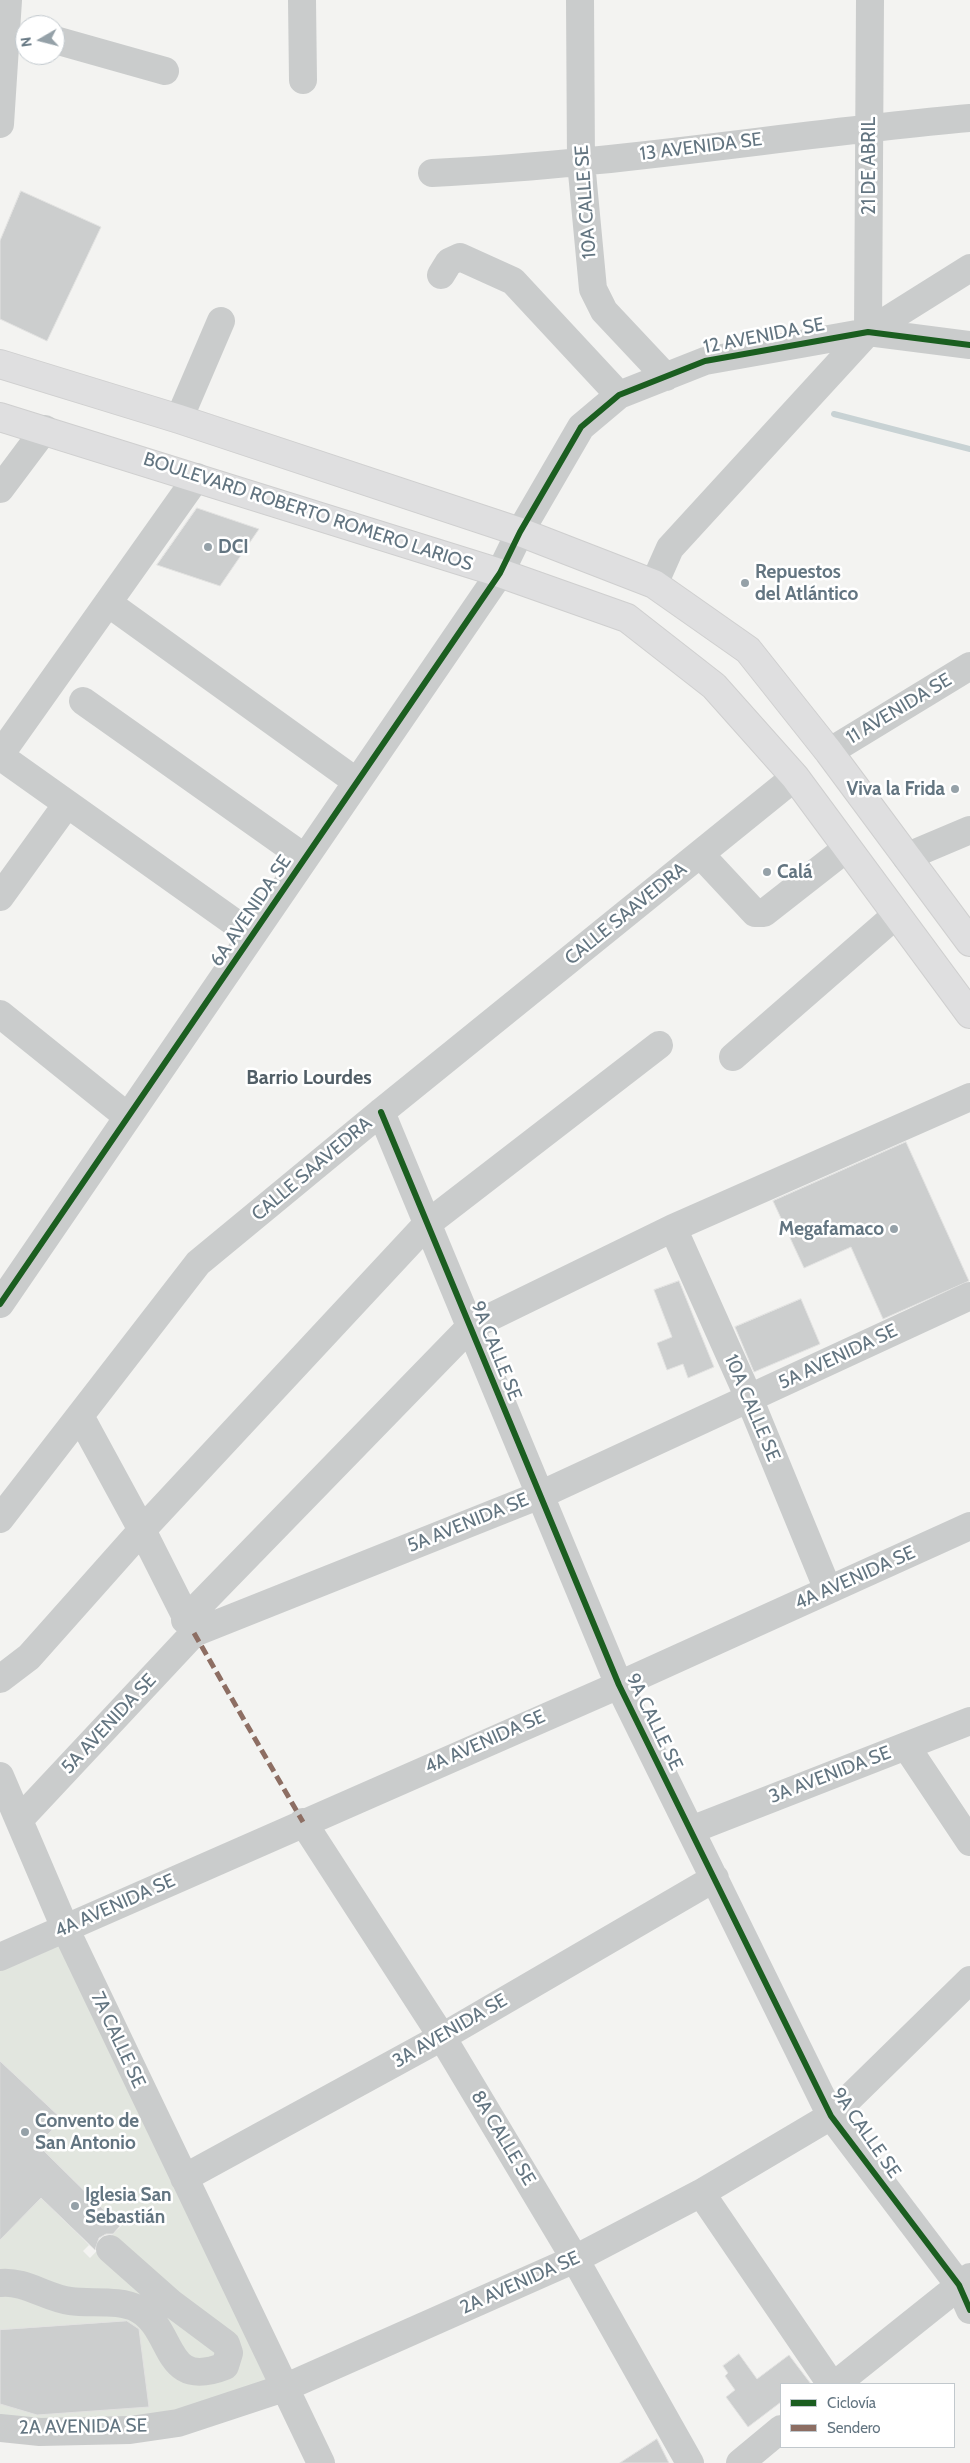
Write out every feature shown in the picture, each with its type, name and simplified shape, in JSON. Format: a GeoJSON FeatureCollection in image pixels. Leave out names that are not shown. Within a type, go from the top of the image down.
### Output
{"type":"FeatureCollection","features":[{"type":"Feature","properties":{"kind":"main road"},"geometry":{"type":"LineString","coordinates":[[0,364],[179,418],[520,532],[654,584],[748,650],[828,752],[970,942]]}},
{"type":"Feature","properties":{"kind":"main road","name":"BOULEVARD ROBERTO ROMERO LARIOS"},"geometry":{"type":"LineString","coordinates":[[0,417],[45,429],[500,573],[627,618],[714,686],[795,777],[970,1014]]}},
{"type":"Feature","properties":{"kind":"street"},"geometry":{"type":"LineString","coordinates":[[0,124],[8,0]]}},
{"type":"Feature","properties":{"kind":"street"},"geometry":{"type":"LineString","coordinates":[[302,0],[303,80]]}},
{"type":"Feature","properties":{"kind":"street","name":"10A CALLE SE"},"geometry":{"type":"LineString","coordinates":[[580,0],[581,162],[593,289],[604,311],[666,377]]}},
{"type":"Feature","properties":{"kind":"street","name":"21 DE ABRIL"},"geometry":{"type":"LineString","coordinates":[[868,332],[870,0]]}},
{"type":"Feature","properties":{"kind":"street"},"geometry":{"type":"LineString","coordinates":[[65,43],[165,71]]}},
{"type":"Feature","properties":{"kind":"street","name":"13 AVENIDA SE"},"geometry":{"type":"LineString","coordinates":[[432,173],[486,171],[581,162],[869,127],[970,118]]}},
{"type":"Feature","properties":{"kind":"street"},"geometry":{"type":"LineString","coordinates":[[441,276],[449,262],[460,256],[514,280],[619,395]]}},
{"type":"Feature","properties":{"kind":"street"},"geometry":{"type":"LineString","coordinates":[[654,584],[670,548],[868,332],[970,268]]}},
{"type":"Feature","properties":{"kind":"street"},"geometry":{"type":"LineString","coordinates":[[179,418],[221,321]]}},
{"type":"Feature","properties":{"kind":"street","name":"12 AVENIDA SE"},"geometry":{"type":"LineString","coordinates":[[520,532],[581,427],[619,395],[705,360],[868,332],[970,345]]}},
{"type":"Feature","properties":{"kind":"street"},"geometry":{"type":"LineString","coordinates":[[0,489],[45,429]]}},
{"type":"Feature","properties":{"kind":"street"},"geometry":{"type":"LineString","coordinates":[[197,477],[0,756],[252,935]]}},
{"type":"Feature","properties":{"kind":"street","name":"6A AVENIDA SE"},"geometry":{"type":"LineString","coordinates":[[0,1304],[500,573],[520,532]]}},
{"type":"Feature","properties":{"kind":"street"},"geometry":{"type":"LineString","coordinates":[[108,603],[357,782]]}},
{"type":"Feature","properties":{"kind":"street","name":"11 AVENIDA SE"},"geometry":{"type":"LineString","coordinates":[[828,752],[970,666]]}},
{"type":"Feature","properties":{"kind":"street"},"geometry":{"type":"LineString","coordinates":[[84,701],[305,858]]}},
{"type":"Feature","properties":{"kind":"street","name":"CALLE SAAVEDRA"},"geometry":{"type":"LineString","coordinates":[[0,1519],[198,1263],[381,1112],[795,777]]}},
{"type":"Feature","properties":{"kind":"street"},"geometry":{"type":"LineString","coordinates":[[0,896],[68,804]]}},
{"type":"Feature","properties":{"kind":"street"},"geometry":{"type":"LineString","coordinates":[[906,856],[970,830]]}},
{"type":"Feature","properties":{"kind":"street"},"geometry":{"type":"LineString","coordinates":[[700,854],[755,913],[764,913],[847,848]]}},
{"type":"Feature","properties":{"kind":"street"},"geometry":{"type":"LineString","coordinates":[[733,1057],[896,915]]}},
{"type":"Feature","properties":{"kind":"street"},"geometry":{"type":"LineString","coordinates":[[0,1014],[128,1117]]}},
{"type":"Feature","properties":{"kind":"street"},"geometry":{"type":"LineString","coordinates":[[0,1679],[29,1657],[142,1530],[427,1224],[658,1045]]}},
{"type":"Feature","properties":{"kind":"street"},"geometry":{"type":"LineString","coordinates":[[80,1416],[142,1530],[190,1626],[470,1327],[672,1228],[970,1097]]}},
{"type":"Feature","properties":{"kind":"street","name":"9A CALLE SE"},"geometry":{"type":"LineString","coordinates":[[381,1112],[618,1684],[831,2116],[964,2281],[970,2310]]}},
{"type":"Feature","properties":{"kind":"street","name":"10A CALLE SE"},"geometry":{"type":"LineString","coordinates":[[672,1228],[749,1398],[828,1590]]}},
{"type":"Feature","properties":{"kind":"street","name":"5A AVENIDA SE"},"geometry":{"type":"LineString","coordinates":[[20,1819],[190,1626],[540,1495],[970,1296]]}},
{"type":"Feature","properties":{"kind":"street","name":"4A AVENIDA SE"},"geometry":{"type":"LineString","coordinates":[[0,1957],[970,1526]]}},
{"type":"Feature","properties":{"kind":"street","name":"3A AVENIDA SE"},"geometry":{"type":"LineString","coordinates":[[691,1830],[970,1721]]}},
{"type":"Feature","properties":{"kind":"street"},"geometry":{"type":"LineString","coordinates":[[906,1746],[970,1842]]}},
{"type":"Feature","properties":{"kind":"street","name":"7A CALLE SE"},"geometry":{"type":"LineString","coordinates":[[0,1776],[65,1928],[321,2463]]}},
{"type":"Feature","properties":{"kind":"street","name":"8A CALLE SE"},"geometry":{"type":"LineString","coordinates":[[303,1822],[442,2036],[575,2259],[690,2463]]}},
{"type":"Feature","properties":{"kind":"street","name":"3A AVENIDA SE"},"geometry":{"type":"LineString","coordinates":[[184,2178],[442,2036],[714,1878]]}},
{"type":"Feature","properties":{"kind":"street","name":"2A AVENIDA SE"},"geometry":{"type":"LineString","coordinates":[[0,2428],[40,2432],[130,2430],[178,2423],[284,2388],[575,2259],[701,2193],[831,2116],[970,1980]]}},
{"type":"Feature","properties":{"kind":"street"},"geometry":{"type":"LineString","coordinates":[[701,2193],[829,2383]]}},
{"type":"Feature","properties":{"kind":"street"},"geometry":{"type":"LineString","coordinates":[[0,2283],[10,2282],[70,2301],[121,2304],[137,2309],[149,2317],[180,2367],[192,2372],[216,2370],[225,2366],[229,2353],[226,2344],[171,2303],[110,2249]]}},
{"type":"Feature","properties":{"kind":"street"},"geometry":{"type":"LineString","coordinates":[[837,2383],[964,2281]]}},
{"type":"Feature","properties":{"kind":"street"},"geometry":{"type":"LineString","coordinates":[[740,2463],[780,2430]]}},
{"type":"Feature","properties":{"kind":"shaded area"},"geometry":{"type":"Polygon","coordinates":[[[62,1937],[274,2378],[187,2409],[135,2419],[0,2420],[0,2224],[41,2198],[89,2245],[83,2251],[90,2258],[124,2223],[116,2215],[112,2218],[38,2145],[62,2119],[0,2061],[0,1963],[62,1937]]]}},
{"type":"Feature","properties":{"kind":"building"},"geometry":{"type":"Polygon","coordinates":[[[21,191],[101,227],[47,341],[0,319],[0,241],[21,191]]]}},
{"type":"Feature","properties":{"kind":"building","name":"DCI"},"geometry":{"type":"Polygon","coordinates":[[[197,508],[259,529],[220,586],[157,565],[197,508]]]}},
{"type":"Feature","properties":{"kind":"building","name":"Megafamaco"},"geometry":{"type":"Polygon","coordinates":[[[906,1142],[969,1281],[883,1319],[851,1247],[804,1268],[773,1201],[906,1142]]]}},
{"type":"Feature","properties":{"kind":"building"},"geometry":{"type":"Polygon","coordinates":[[[679,1281],[714,1367],[688,1378],[683,1364],[667,1370],[657,1343],[672,1337],[654,1290],[679,1281]]]}},
{"type":"Feature","properties":{"kind":"building"},"geometry":{"type":"Polygon","coordinates":[[[801,1299],[820,1344],[754,1372],[735,1327],[801,1299]]]}},
{"type":"Feature","properties":{"kind":"building"},"geometry":{"type":"Polygon","coordinates":[[[0,2061],[62,2119],[38,2145],[120,2226],[113,2234],[106,2234],[99,2238],[95,2250],[41,2198],[0,2240],[0,2061]]]}},
{"type":"Feature","properties":{"kind":"building"},"geometry":{"type":"Polygon","coordinates":[[[127,2321],[139,2329],[149,2407],[37,2415],[0,2404],[0,2330],[127,2321]]]}},
{"type":"Feature","properties":{"kind":"building"},"geometry":{"type":"Polygon","coordinates":[[[739,2354],[757,2379],[789,2355],[810,2383],[780,2383],[780,2403],[748,2427],[726,2397],[735,2390],[725,2376],[728,2373],[723,2366],[739,2354]]]}},
{"type":"Feature","properties":{"kind":"building"},"geometry":{"type":"Polygon","coordinates":[[[657,2439],[669,2463],[620,2463],[657,2439]]]}},
{"type":"Feature","properties":{"kind":"waterway"},"geometry":{"type":"LineString","coordinates":[[834,414],[970,449]]}},
{"type":"Feature","properties":{"kind":"marked path"},"geometry":{"type":"LineString","coordinates":[[194,1633],[303,1822]]}},
{"type":"Feature","properties":{"kind":"cycle path"},"geometry":{"type":"LineString","coordinates":[[0,1304],[500,573],[520,532],[581,427],[619,395],[705,361],[868,332],[970,345]]}},
{"type":"Feature","properties":{"kind":"cycle path"},"geometry":{"type":"LineString","coordinates":[[381,1112],[619,1685],[831,2116],[959,2285],[970,2310]]}},
{"type":"Feature","properties":{"kind":"place","name":"DCI"},"geometry":{"type":"Point","coordinates":[208,547]}},
{"type":"Feature","properties":{"kind":"place","name":"Repuestos del Atlántico"},"geometry":{"type":"Point","coordinates":[745,583]}},
{"type":"Feature","properties":{"kind":"place","name":"Viva la Frida"},"geometry":{"type":"Point","coordinates":[955,789]}},
{"type":"Feature","properties":{"kind":"place","name":"Calá"},"geometry":{"type":"Point","coordinates":[767,872]}},
{"type":"Feature","properties":{"kind":"place","name":"Megafamaco"},"geometry":{"type":"Point","coordinates":[894,1229]}},
{"type":"Feature","properties":{"kind":"place","name":"Convento de San Antonio"},"geometry":{"type":"Point","coordinates":[25,2132]}},
{"type":"Feature","properties":{"kind":"place","name":"Iglesia San Sebastián"},"geometry":{"type":"Point","coordinates":[75,2206]}},
{"type":"Feature","properties":{"kind":"district","name":"Barrio Lourdes"},"geometry":{"type":"Point","coordinates":[309,1078]}}]}
